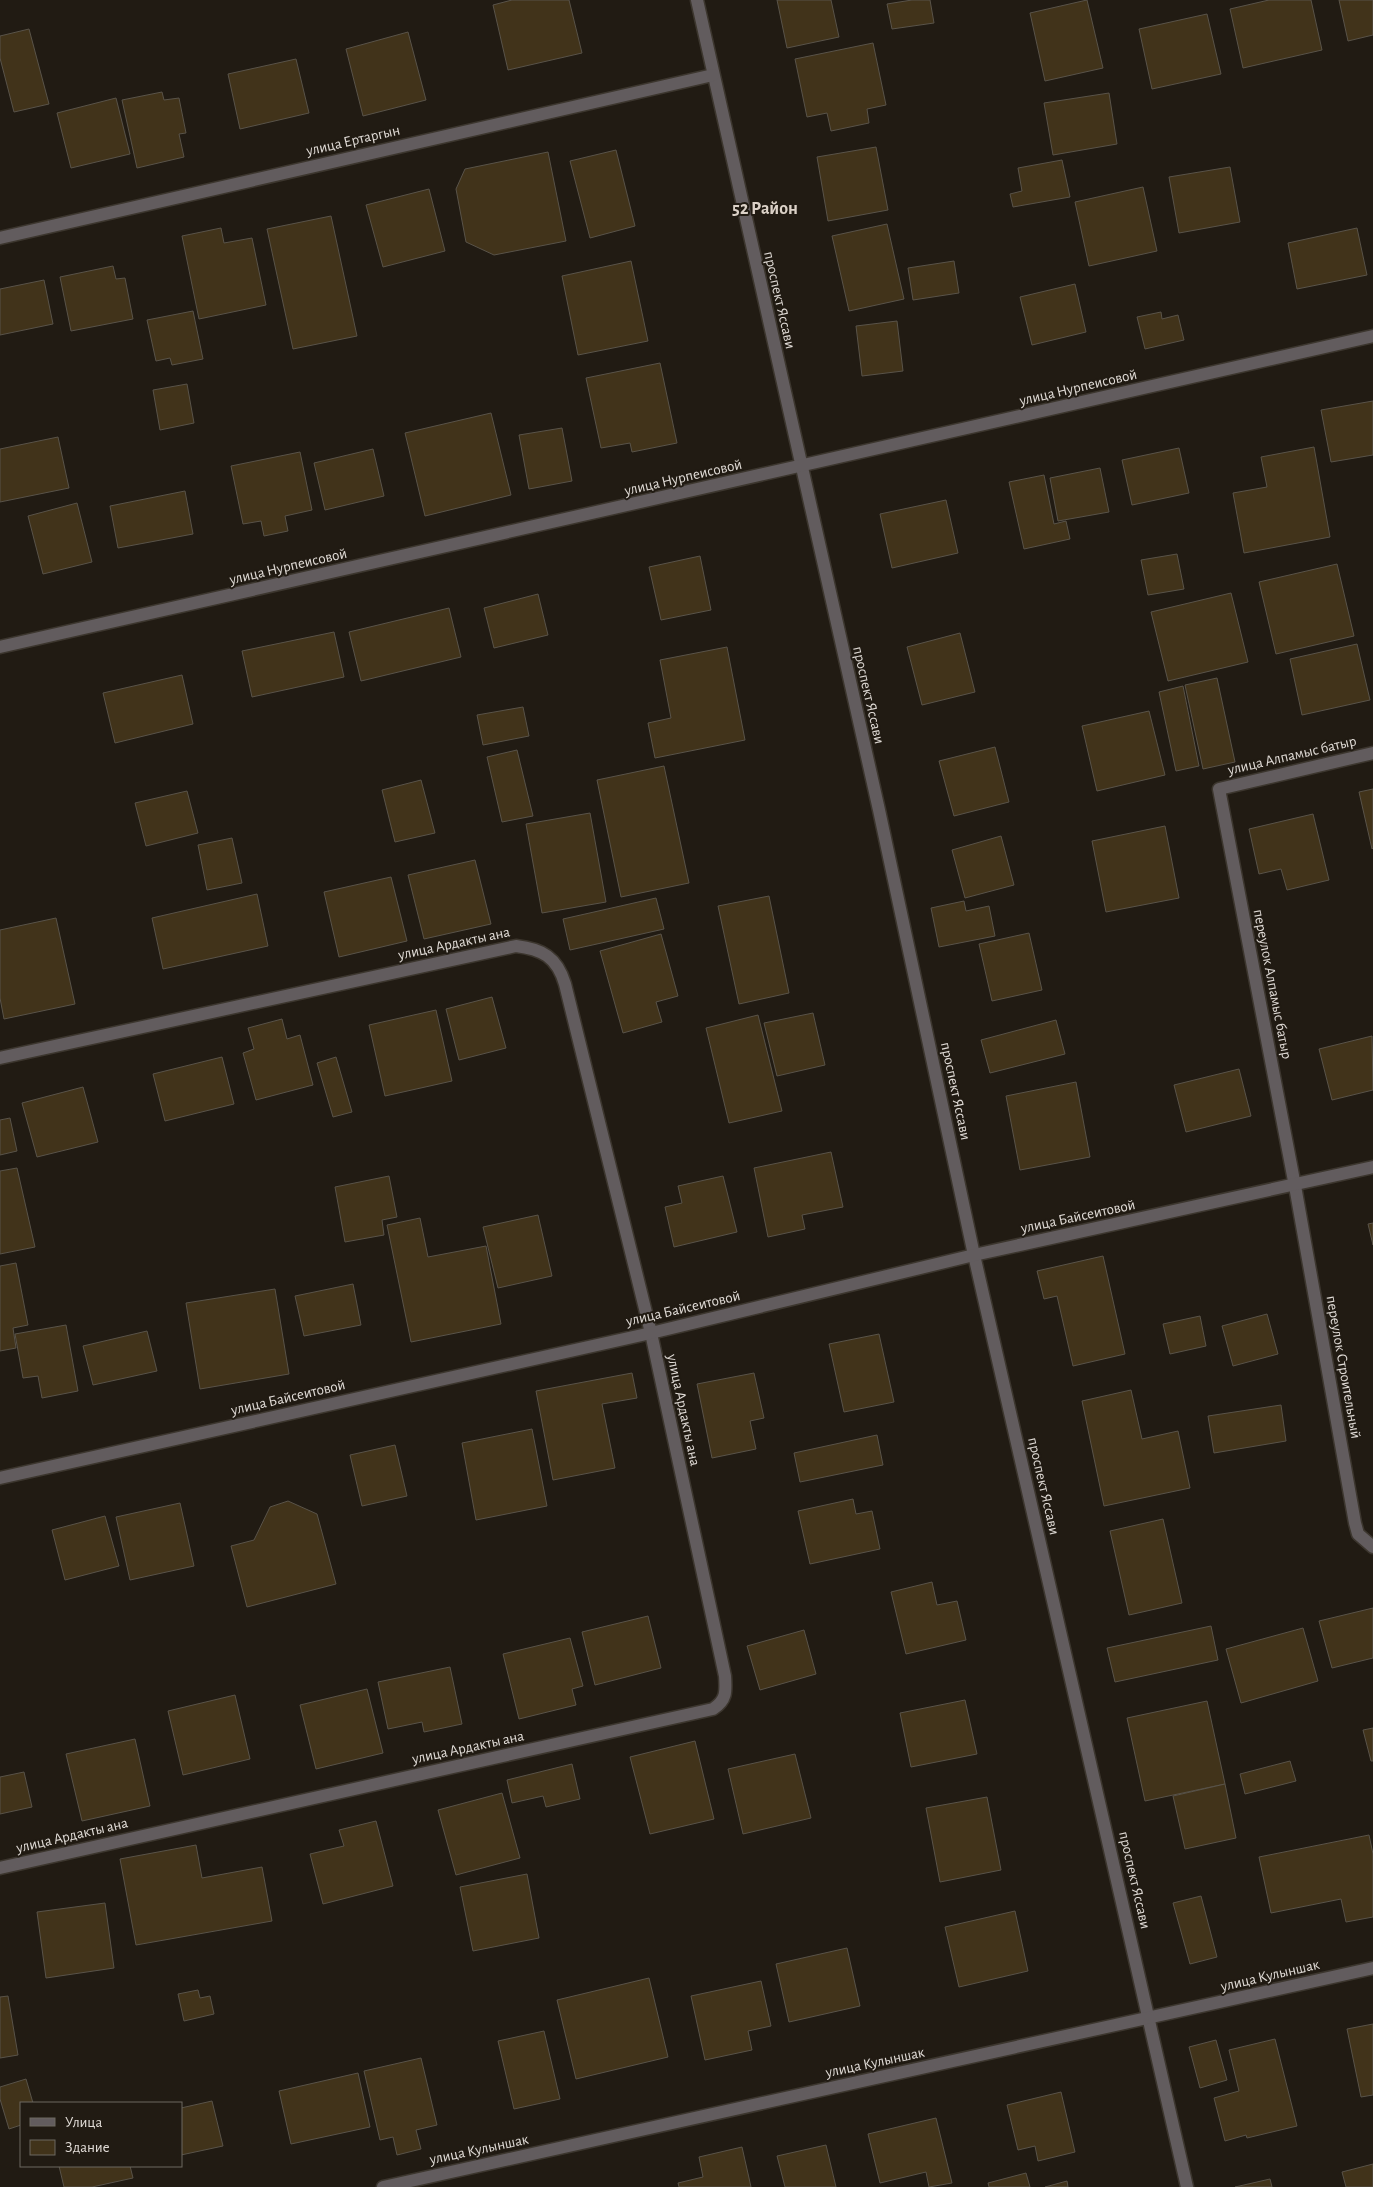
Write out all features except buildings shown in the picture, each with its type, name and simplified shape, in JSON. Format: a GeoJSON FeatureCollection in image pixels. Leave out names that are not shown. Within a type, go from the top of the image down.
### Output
{"type":"FeatureCollection","features":[{"type":"Feature","properties":{"kind":"street","name":"проспект Яссави"},"geometry":{"type":"LineString","coordinates":[[697,0],[800,467],[881,820],[974,1255],[1150,2018],[1187,2187]]}},
{"type":"Feature","properties":{"kind":"street","name":"улица Ертаргын"},"geometry":{"type":"LineString","coordinates":[[0,238],[713,75]]}},
{"type":"Feature","properties":{"kind":"street","name":"улица Нурпеисовой"},"geometry":{"type":"LineString","coordinates":[[0,647],[1373,336]]}},
{"type":"Feature","properties":{"kind":"street","name":"улица Алпамыс батыр"},"geometry":{"type":"LineString","coordinates":[[1219,790],[1373,753]]}},
{"type":"Feature","properties":{"kind":"street","name":"переулок Алпамыс батыр"},"geometry":{"type":"LineString","coordinates":[[1219,790],[1295,1186]]}},
{"type":"Feature","properties":{"kind":"street","name":"улица Ардакты ана"},"geometry":{"type":"LineString","coordinates":[[0,1058],[516,946],[534,948],[551,959],[560,969],[565,984],[651,1333],[725,1676],[726,1696],[721,1704],[713,1709],[0,1868]]}},
{"type":"Feature","properties":{"kind":"street","name":"улица Байсеитовой"},"geometry":{"type":"LineString","coordinates":[[0,1478],[651,1333],[974,1255],[1295,1186],[1373,1167]]}},
{"type":"Feature","properties":{"kind":"street","name":"переулок Строительный"},"geometry":{"type":"LineString","coordinates":[[1295,1186],[1355,1523],[1358,1534],[1373,1547]]}},
{"type":"Feature","properties":{"kind":"street","name":"улица Кулыншак"},"geometry":{"type":"LineString","coordinates":[[383,2187],[1373,1968]]}},
{"type":"Feature","properties":{"kind":"district","name":"52 Район"},"geometry":{"type":"Point","coordinates":[765,208]}}]}
